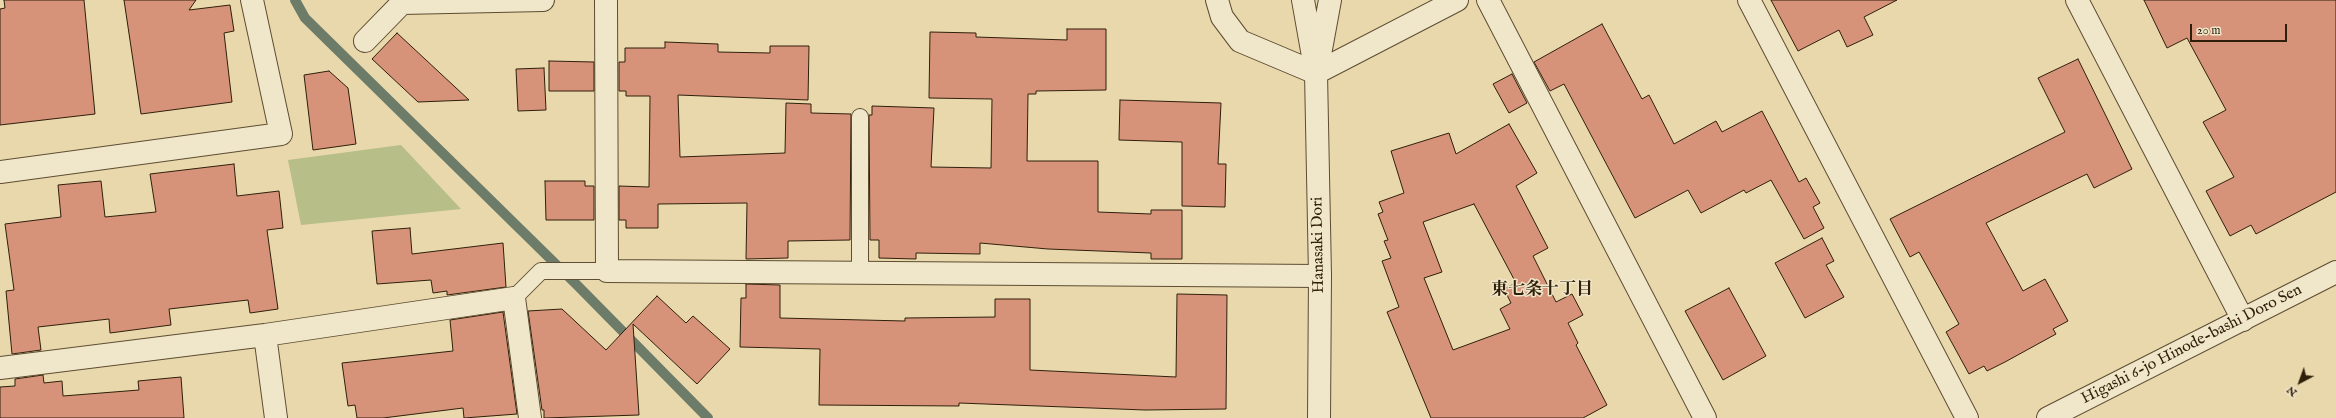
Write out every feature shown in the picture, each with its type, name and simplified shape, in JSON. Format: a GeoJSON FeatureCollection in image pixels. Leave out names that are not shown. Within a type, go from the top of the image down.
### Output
{"type":"FeatureCollection","features":[{"type":"Feature","properties":{"kind":"street"},"geometry":{"type":"LineString","coordinates":[[0,172],[281,134],[252,0]]}},
{"type":"Feature","properties":{"kind":"street"},"geometry":{"type":"LineString","coordinates":[[365,41],[402,3],[543,0]]}},
{"type":"Feature","properties":{"kind":"street"},"geometry":{"type":"LineString","coordinates":[[606,0],[607,271],[1320,276]]}},
{"type":"Feature","properties":{"kind":"street"},"geometry":{"type":"LineString","coordinates":[[1217,0],[1222,17],[1240,41],[1316,73],[1457,0]]}},
{"type":"Feature","properties":{"kind":"street","name":"Hanasaki Dori"},"geometry":{"type":"LineString","coordinates":[[1303,0],[1316,73],[1320,276],[1319,418]]}},
{"type":"Feature","properties":{"kind":"street","name":"Hanasaki Dori"},"geometry":{"type":"LineString","coordinates":[[1316,73],[1330,0]]}},
{"type":"Feature","properties":{"kind":"street"},"geometry":{"type":"LineString","coordinates":[[1488,0],[1705,418]]}},
{"type":"Feature","properties":{"kind":"street"},"geometry":{"type":"LineString","coordinates":[[1749,0],[1967,418]]}},
{"type":"Feature","properties":{"kind":"street"},"geometry":{"type":"LineString","coordinates":[[2077,0],[2243,320]]}},
{"type":"Feature","properties":{"kind":"street","name":"Higashi 6-jo Hinode-bashi Doro Sen"},"geometry":{"type":"LineString","coordinates":[[2056,416],[2336,272]]}},
{"type":"Feature","properties":{"kind":"street"},"geometry":{"type":"LineString","coordinates":[[0,368],[265,335],[514,298],[530,418]]}},
{"type":"Feature","properties":{"kind":"street"},"geometry":{"type":"LineString","coordinates":[[265,335],[276,418]]}},
{"type":"Feature","properties":{"kind":"lane"},"geometry":{"type":"LineString","coordinates":[[860,117],[860,273]]}},
{"type":"Feature","properties":{"kind":"lane"},"geometry":{"type":"LineString","coordinates":[[514,298],[541,271],[607,271]]}},
{"type":"Feature","properties":{"kind":"green space"},"geometry":{"type":"Polygon","coordinates":[[[401,145],[461,209],[301,225],[288,160],[401,145]]]}},
{"type":"Feature","properties":{"kind":"building"},"geometry":{"type":"Polygon","coordinates":[[[4,0],[84,0],[95,114],[0,125],[0,9],[5,8],[4,0]]]}},
{"type":"Feature","properties":{"kind":"building"},"geometry":{"type":"Polygon","coordinates":[[[124,0],[196,0],[189,10],[230,5],[234,31],[224,33],[232,102],[141,114],[124,0]]]}},
{"type":"Feature","properties":{"kind":"building"},"geometry":{"type":"Polygon","coordinates":[[[1771,0],[1897,0],[1864,17],[1873,35],[1847,47],[1839,30],[1798,51],[1771,0]]]}},
{"type":"Feature","properties":{"kind":"building"},"geometry":{"type":"Polygon","coordinates":[[[2144,0],[2336,0],[2336,192],[2256,234],[2251,225],[2230,236],[2206,191],[2234,177],[2203,122],[2226,110],[2187,38],[2167,48],[2144,0]]]}},
{"type":"Feature","properties":{"kind":"building"},"geometry":{"type":"Polygon","coordinates":[[[1602,24],[1642,99],[1649,95],[1674,144],[1716,121],[1722,132],[1762,111],[1799,182],[1806,178],[1820,203],[1813,207],[1824,228],[1804,239],[1771,180],[1746,193],[1744,190],[1701,213],[1688,190],[1635,218],[1564,84],[1550,91],[1534,62],[1602,24]]]}},
{"type":"Feature","properties":{"kind":"building"},"geometry":{"type":"Polygon","coordinates":[[[1067,29],[1106,29],[1106,90],[1036,91],[1036,94],[1028,94],[1027,161],[1098,161],[1098,212],[1151,214],[1151,210],[1182,210],[1182,259],[1151,259],[1151,253],[1048,249],[980,243],[980,254],[916,253],[916,259],[879,258],[879,240],[870,240],[869,115],[872,115],[872,106],[934,108],[931,167],[991,168],[992,99],[929,98],[930,32],[976,33],[976,37],[1067,40],[1067,29]]]}},
{"type":"Feature","properties":{"kind":"building"},"geometry":{"type":"Polygon","coordinates":[[[397,33],[469,100],[418,102],[372,59],[397,33]]]}},
{"type":"Feature","properties":{"kind":"building"},"geometry":{"type":"Polygon","coordinates":[[[665,42],[718,44],[718,52],[770,53],[770,46],[809,46],[808,100],[678,95],[680,157],[785,153],[786,103],[811,104],[811,113],[851,114],[850,240],[788,241],[788,258],[746,259],[747,203],[658,204],[658,228],[626,228],[626,220],[619,220],[619,186],[649,187],[650,96],[626,96],[626,91],[619,91],[619,62],[625,62],[625,48],[665,48],[665,42]]]}},
{"type":"Feature","properties":{"kind":"building"},"geometry":{"type":"Polygon","coordinates":[[[2078,59],[2132,169],[2094,188],[2087,174],[1986,223],[2023,291],[2045,279],[2068,321],[2053,329],[2056,334],[2005,362],[1987,371],[1984,366],[1969,374],[1946,332],[1959,324],[1919,252],[1910,257],[1890,219],[2065,132],[2038,78],[2078,59]]]}},
{"type":"Feature","properties":{"kind":"building"},"geometry":{"type":"Polygon","coordinates":[[[549,61],[594,62],[594,91],[549,91],[549,61]]]}},
{"type":"Feature","properties":{"kind":"building"},"geometry":{"type":"Polygon","coordinates":[[[544,68],[546,110],[518,111],[516,69],[544,68]]]}},
{"type":"Feature","properties":{"kind":"building"},"geometry":{"type":"Polygon","coordinates":[[[329,71],[348,88],[356,144],[313,150],[304,75],[329,71]]]}},
{"type":"Feature","properties":{"kind":"building"},"geometry":{"type":"Polygon","coordinates":[[[1512,74],[1527,103],[1509,113],[1493,84],[1512,74]]]}},
{"type":"Feature","properties":{"kind":"building"},"geometry":{"type":"Polygon","coordinates":[[[1120,100],[1221,103],[1218,164],[1226,164],[1225,207],[1182,206],[1182,142],[1119,140],[1120,100]]]}},
{"type":"Feature","properties":{"kind":"building"},"geometry":{"type":"Polygon","coordinates":[[[1509,124],[1537,173],[1516,186],[1548,248],[1533,256],[1556,302],[1572,294],[1583,315],[1568,323],[1578,343],[1576,345],[1607,405],[1583,418],[1431,418],[1387,312],[1399,307],[1382,261],[1391,258],[1384,241],[1388,240],[1378,214],[1383,212],[1379,202],[1404,193],[1391,151],[1449,133],[1456,154],[1509,124]],[[1474,204],[1423,222],[1442,272],[1424,278],[1453,350],[1510,329],[1500,309],[1511,303],[1504,289],[1516,283],[1474,204]]]}},
{"type":"Feature","properties":{"kind":"building"},"geometry":{"type":"Polygon","coordinates":[[[234,164],[237,196],[279,191],[283,228],[267,230],[278,309],[250,313],[248,300],[169,309],[171,325],[110,333],[109,319],[38,327],[41,350],[12,354],[6,291],[14,290],[5,224],[61,217],[58,185],[101,181],[105,217],[156,212],[150,174],[234,164]]]}},
{"type":"Feature","properties":{"kind":"building"},"geometry":{"type":"Polygon","coordinates":[[[545,181],[585,181],[585,186],[594,186],[594,220],[546,220],[545,181]]]}},
{"type":"Feature","properties":{"kind":"building"},"geometry":{"type":"Polygon","coordinates":[[[410,228],[412,254],[503,243],[506,287],[447,295],[447,291],[433,293],[431,280],[377,284],[372,231],[410,228]]]}},
{"type":"Feature","properties":{"kind":"building"},"geometry":{"type":"Polygon","coordinates":[[[1822,238],[1834,261],[1826,265],[1844,297],[1805,318],[1775,263],[1822,238]]]}},
{"type":"Feature","properties":{"kind":"building"},"geometry":{"type":"Polygon","coordinates":[[[746,284],[780,285],[780,318],[905,321],[905,318],[995,317],[995,299],[1030,299],[1030,370],[1176,377],[1177,294],[1227,295],[1226,409],[1145,410],[959,403],[959,406],[819,405],[820,349],[740,347],[741,298],[746,298],[746,284]]]}},
{"type":"Feature","properties":{"kind":"building"},"geometry":{"type":"Polygon","coordinates":[[[1729,288],[1766,356],[1723,380],[1685,311],[1729,288]]]}},
{"type":"Feature","properties":{"kind":"building"},"geometry":{"type":"Polygon","coordinates":[[[657,296],[686,323],[693,316],[730,349],[697,384],[633,324],[639,415],[544,418],[528,311],[562,309],[606,350],[657,296]]]}},
{"type":"Feature","properties":{"kind":"building"},"geometry":{"type":"Polygon","coordinates":[[[503,312],[517,414],[464,418],[463,408],[383,418],[357,418],[355,405],[348,406],[342,363],[453,351],[450,320],[503,312]]]}},
{"type":"Feature","properties":{"kind":"building"},"geometry":{"type":"Polygon","coordinates":[[[43,375],[44,383],[62,381],[63,396],[139,390],[138,381],[181,377],[184,418],[0,418],[0,387],[15,386],[15,379],[43,375]]]}},
{"type":"Feature","properties":{"kind":"waterway"},"geometry":{"type":"LineString","coordinates":[[295,0],[305,18],[576,284],[708,418]]}},
{"type":"Feature","properties":{"kind":"district","name":"東七条十丁目"},"geometry":{"type":"Point","coordinates":[1542,291]}}]}
